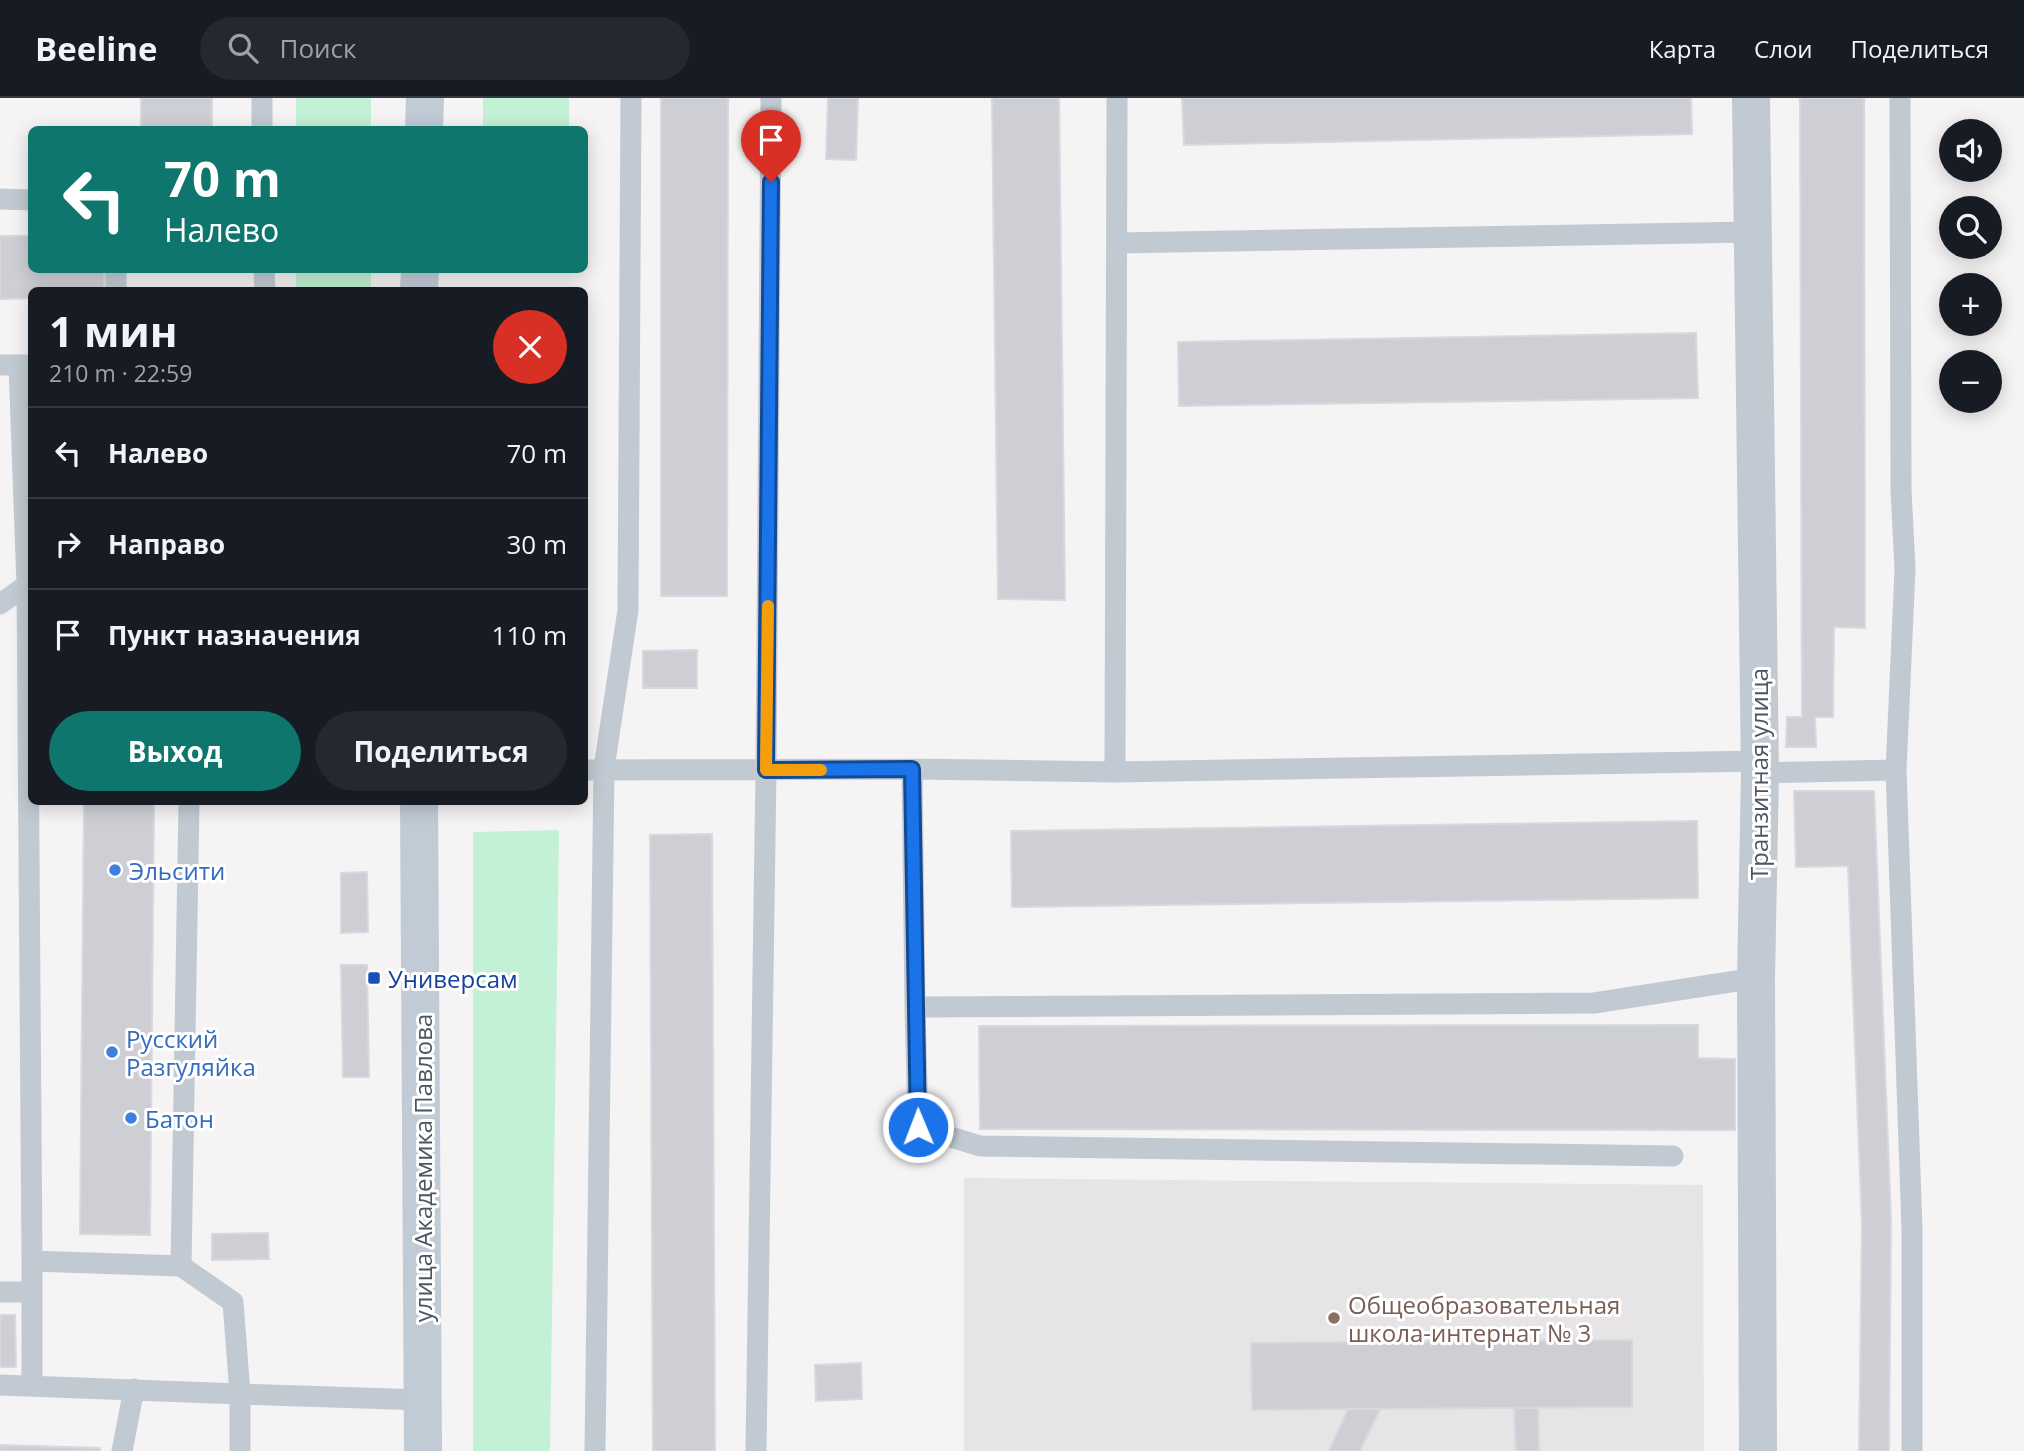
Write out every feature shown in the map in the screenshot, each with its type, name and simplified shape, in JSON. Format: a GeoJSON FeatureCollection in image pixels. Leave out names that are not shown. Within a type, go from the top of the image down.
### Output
{"type":"FeatureCollection","features":[{"type":"Feature","properties":{"kind":"main road"},"geometry":{"type":"LineString","coordinates":[[424,126],[425,98]]}},
{"type":"Feature","properties":{"kind":"main road","name":"улица Академика Павлова"},"geometry":{"type":"LineString","coordinates":[[419,805],[423,1451]]}},
{"type":"Feature","properties":{"kind":"street","name":"Транзитная улица"},"geometry":{"type":"LineString","coordinates":[[1751,98],[1760,767],[1756,978],[1758,1451]]}},
{"type":"Feature","properties":{"kind":"lane"},"geometry":{"type":"LineString","coordinates":[[262,98],[262,126]]}},
{"type":"Feature","properties":{"kind":"lane"},"geometry":{"type":"LineString","coordinates":[[594,1451],[594,769],[628,610],[631,98]]}},
{"type":"Feature","properties":{"kind":"lane"},"geometry":{"type":"LineString","coordinates":[[756,1451],[766,770],[771,98]]}},
{"type":"Feature","properties":{"kind":"lane"},"geometry":{"type":"LineString","coordinates":[[1115,772],[1117,98]]}},
{"type":"Feature","properties":{"kind":"lane"},"geometry":{"type":"LineString","coordinates":[[1900,98],[1901,489],[1905,570],[1896,770],[1912,1229],[1912,1451]]}},
{"type":"Feature","properties":{"kind":"lane"},"geometry":{"type":"LineString","coordinates":[[0,199],[28,200]]}},
{"type":"Feature","properties":{"kind":"lane"},"geometry":{"type":"LineString","coordinates":[[1117,243],[1751,232]]}},
{"type":"Feature","properties":{"kind":"lane"},"geometry":{"type":"LineString","coordinates":[[17,365],[28,567]]}},
{"type":"Feature","properties":{"kind":"lane"},"geometry":{"type":"LineString","coordinates":[[0,584],[28,585]]}},
{"type":"Feature","properties":{"kind":"lane"},"geometry":{"type":"LineString","coordinates":[[0,604],[28,586]]}},
{"type":"Feature","properties":{"kind":"lane"},"geometry":{"type":"LineString","coordinates":[[594,769],[1115,772],[1760,767],[1896,770]]}},
{"type":"Feature","properties":{"kind":"lane"},"geometry":{"type":"LineString","coordinates":[[912,769],[918,1127],[980,1146],[1673,1156]]}},
{"type":"Feature","properties":{"kind":"lane"},"geometry":{"type":"LineString","coordinates":[[30,805],[32,1385]]}},
{"type":"Feature","properties":{"kind":"lane"},"geometry":{"type":"LineString","coordinates":[[181,1266],[189,805]]}},
{"type":"Feature","properties":{"kind":"lane"},"geometry":{"type":"LineString","coordinates":[[915,1007],[1594,1003],[1756,978]]}},
{"type":"Feature","properties":{"kind":"lane"},"geometry":{"type":"LineString","coordinates":[[32,1261],[181,1266],[233,1302],[240,1394],[240,1451]]}},
{"type":"Feature","properties":{"kind":"lane"},"geometry":{"type":"LineString","coordinates":[[0,1292],[32,1292]]}},
{"type":"Feature","properties":{"kind":"lane"},"geometry":{"type":"LineString","coordinates":[[0,1385],[423,1400]]}},
{"type":"Feature","properties":{"kind":"lane"},"geometry":{"type":"LineString","coordinates":[[122,1451],[134,1389]]}},
{"type":"Feature","properties":{"kind":"shaded area","name":"Общеобразовательная школа-интернат № 3"},"geometry":{"type":"Polygon","coordinates":[[[964,1178],[1703,1185],[1704,1451],[964,1451],[964,1178]]]}},
{"type":"Feature","properties":{"kind":"green space"},"geometry":{"type":"Polygon","coordinates":[[[296,98],[371,98],[371,126],[296,126],[296,98]]]}},
{"type":"Feature","properties":{"kind":"green space"},"geometry":{"type":"Polygon","coordinates":[[[483,98],[569,98],[569,126],[483,126],[483,98]]]}},
{"type":"Feature","properties":{"kind":"green space"},"geometry":{"type":"Polygon","coordinates":[[[296,273],[371,273],[371,287],[296,287],[296,273]]]}},
{"type":"Feature","properties":{"kind":"green space"},"geometry":{"type":"Polygon","coordinates":[[[559,830],[550,1451],[473,1451],[473,832],[559,830]]]}},
{"type":"Feature","properties":{"kind":"building"},"geometry":{"type":"Polygon","coordinates":[[[141,98],[212,98],[212,126],[141,126],[141,98]]]}},
{"type":"Feature","properties":{"kind":"building"},"geometry":{"type":"Polygon","coordinates":[[[661,98],[728,98],[727,596],[661,596],[661,98]]]}},
{"type":"Feature","properties":{"kind":"building"},"geometry":{"type":"Polygon","coordinates":[[[828,98],[858,98],[856,160],[826,159],[828,98]]]}},
{"type":"Feature","properties":{"kind":"building"},"geometry":{"type":"Polygon","coordinates":[[[992,98],[1059,98],[1065,600],[998,599],[992,98]]]}},
{"type":"Feature","properties":{"kind":"building"},"geometry":{"type":"Polygon","coordinates":[[[1182,98],[1691,98],[1692,134],[1184,145],[1182,98]]]}},
{"type":"Feature","properties":{"kind":"building"},"geometry":{"type":"Polygon","coordinates":[[[1800,98],[1864,98],[1865,628],[1834,627],[1833,717],[1815,717],[1816,747],[1786,747],[1787,717],[1802,717],[1800,98]]]}},
{"type":"Feature","properties":{"kind":"building"},"geometry":{"type":"Polygon","coordinates":[[[0,236],[28,236],[28,273],[104,273],[104,287],[28,287],[28,298],[0,299],[0,236]]]}},
{"type":"Feature","properties":{"kind":"building"},"geometry":{"type":"Polygon","coordinates":[[[1696,333],[1698,398],[1179,406],[1178,342],[1696,333]]]}},
{"type":"Feature","properties":{"kind":"building"},"geometry":{"type":"Polygon","coordinates":[[[697,650],[697,688],[643,688],[643,651],[697,650]]]}},
{"type":"Feature","properties":{"kind":"building"},"geometry":{"type":"Polygon","coordinates":[[[1794,791],[1874,791],[1891,1219],[1889,1451],[1859,1451],[1862,1226],[1848,866],[1796,867],[1794,791]]]}},
{"type":"Feature","properties":{"kind":"building"},"geometry":{"type":"Polygon","coordinates":[[[84,805],[154,805],[150,1235],[80,1234],[84,805]]]}},
{"type":"Feature","properties":{"kind":"building"},"geometry":{"type":"Polygon","coordinates":[[[1697,821],[1698,898],[1012,907],[1011,831],[1697,821]]]}},
{"type":"Feature","properties":{"kind":"building"},"geometry":{"type":"Polygon","coordinates":[[[712,834],[715,1451],[653,1451],[650,835],[712,834]]]}},
{"type":"Feature","properties":{"kind":"building"},"geometry":{"type":"Polygon","coordinates":[[[367,872],[368,932],[341,933],[341,873],[367,872]]]}},
{"type":"Feature","properties":{"kind":"building"},"geometry":{"type":"Polygon","coordinates":[[[341,965],[367,965],[369,1077],[343,1077],[341,965]]]}},
{"type":"Feature","properties":{"kind":"building"},"geometry":{"type":"Polygon","coordinates":[[[1698,1025],[1698,1058],[1735,1059],[1735,1130],[980,1129],[979,1026],[1698,1025]]]}},
{"type":"Feature","properties":{"kind":"building"},"geometry":{"type":"Polygon","coordinates":[[[268,1233],[269,1259],[212,1260],[212,1234],[268,1233]]]}},
{"type":"Feature","properties":{"kind":"building"},"geometry":{"type":"Polygon","coordinates":[[[0,1315],[15,1315],[16,1367],[0,1367],[0,1315]]]}},
{"type":"Feature","properties":{"kind":"building"},"geometry":{"type":"Polygon","coordinates":[[[1632,1340],[1632,1407],[1252,1410],[1251,1343],[1632,1340]]]}},
{"type":"Feature","properties":{"kind":"building"},"geometry":{"type":"Polygon","coordinates":[[[861,1363],[862,1399],[816,1401],[815,1365],[861,1363]]]}},
{"type":"Feature","properties":{"kind":"building"},"geometry":{"type":"Polygon","coordinates":[[[1514,1408],[1538,1408],[1539,1451],[1516,1451],[1514,1408]]]}},
{"type":"Feature","properties":{"kind":"building"},"geometry":{"type":"Polygon","coordinates":[[[1348,1409],[1380,1409],[1360,1451],[1329,1451],[1348,1409]]]}},
{"type":"Feature","properties":{"kind":"building"},"geometry":{"type":"Polygon","coordinates":[[[0,1445],[100,1448],[100,1451],[0,1451],[0,1445]]]}},
{"type":"Feature","properties":{"kind":"slow traffic"},"geometry":{"type":"LineString","coordinates":[[768,606],[766,770],[821,770]]}},
{"type":"Feature","properties":{"kind":"place","name":"Эльсити"},"geometry":{"type":"Point","coordinates":[115,870]}},
{"type":"Feature","properties":{"kind":"place","name":"Универсам"},"geometry":{"type":"Point","coordinates":[374,978]}},
{"type":"Feature","properties":{"kind":"place","name":"Русский Разгуляйка"},"geometry":{"type":"Point","coordinates":[112,1052]}},
{"type":"Feature","properties":{"kind":"place","name":"Батон"},"geometry":{"type":"Point","coordinates":[131,1118]}},
{"type":"Feature","properties":{"kind":"place","name":"Общеобразовательная школа-интернат № 3"},"geometry":{"type":"Point","coordinates":[1334,1318]}},
{"type":"Feature","properties":{"kind":"route"},"geometry":{"type":"LineString","coordinates":[[771,182],[766,770],[912,769],[918,1127]]}}]}
